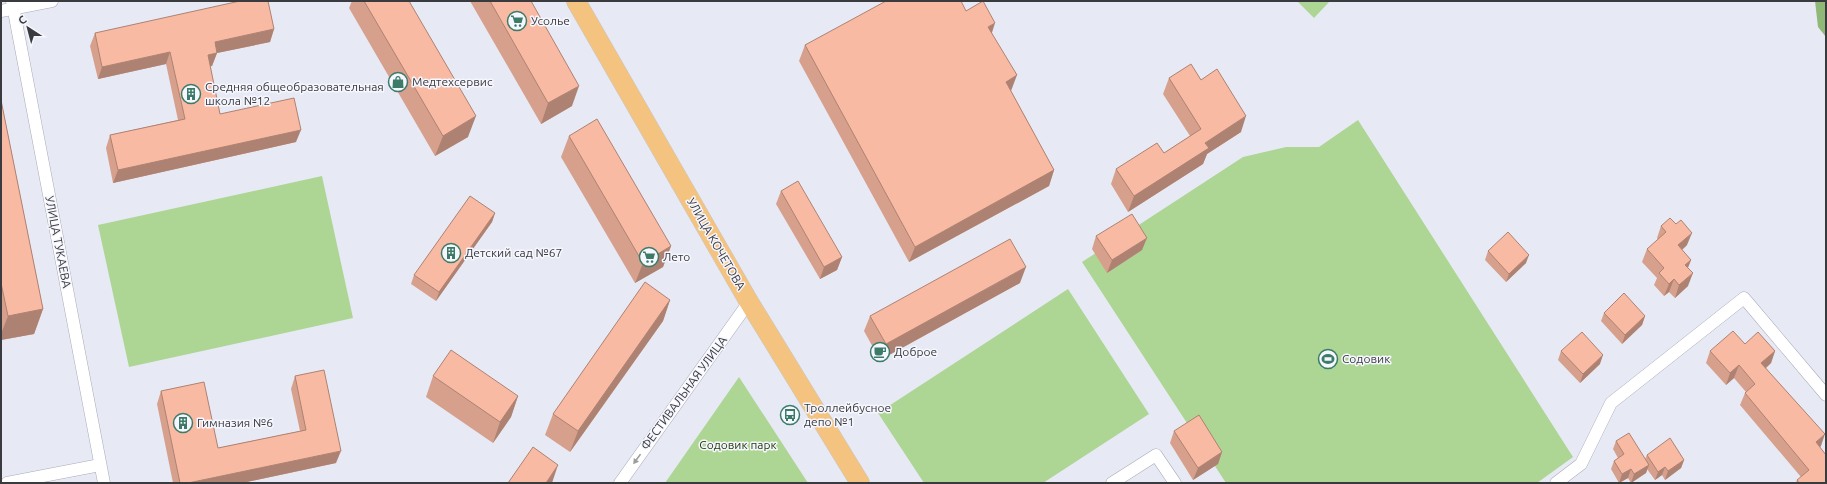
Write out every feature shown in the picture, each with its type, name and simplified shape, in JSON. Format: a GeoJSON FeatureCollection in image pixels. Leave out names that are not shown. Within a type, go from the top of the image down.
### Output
{"type":"FeatureCollection","features":[{"type":"Feature","properties":{"kind":"main road","name":"УЛИЦА КОЧЕТОВА"},"geometry":{"type":"LineString","coordinates":[[576,1],[749,302],[860,483]]}},
{"type":"Feature","properties":{"kind":"street"},"geometry":{"type":"LineString","coordinates":[[1,11],[13,5],[52,1]]}},
{"type":"Feature","properties":{"kind":"street","name":"УЛИЦА ТУКАЕВА"},"geometry":{"type":"LineString","coordinates":[[13,5],[104,483]]}},
{"type":"Feature","properties":{"kind":"street"},"geometry":{"type":"LineString","coordinates":[[1556,483],[1580,464],[1611,403],[1744,298],[1826,395]]}},
{"type":"Feature","properties":{"kind":"street","name":"ФЕСТИВАЛЬНАЯ УЛИЦА"},"geometry":{"type":"LineString","coordinates":[[620,483],[749,302]]}},
{"type":"Feature","properties":{"kind":"street"},"geometry":{"type":"LineString","coordinates":[[1112,483],[1156,455],[1175,483]]}},
{"type":"Feature","properties":{"kind":"street"},"geometry":{"type":"LineString","coordinates":[[7,483],[100,465]]}},
{"type":"Feature","properties":{"kind":"green space"},"geometry":{"type":"Polygon","coordinates":[[[1297,1],[1330,1],[1314,18],[1297,1]]]}},
{"type":"Feature","properties":{"kind":"green space"},"geometry":{"type":"Polygon","coordinates":[[[1815,1],[1826,1],[1826,37],[1818,27],[1815,1]]]}},
{"type":"Feature","properties":{"kind":"green space","name":"Содовик"},"geometry":{"type":"Polygon","coordinates":[[[1358,120],[1573,457],[1537,483],[1226,483],[1082,262],[1243,157],[1286,147],[1319,147],[1358,120]]]}},
{"type":"Feature","properties":{"kind":"green space"},"geometry":{"type":"Polygon","coordinates":[[[322,176],[353,318],[129,367],[98,225],[322,176]]]}},
{"type":"Feature","properties":{"kind":"green space"},"geometry":{"type":"Polygon","coordinates":[[[1068,289],[1149,414],[1043,483],[924,483],[878,413],[1068,289]]]}},
{"type":"Feature","properties":{"kind":"green space","name":"Содовик парк"},"geometry":{"type":"Polygon","coordinates":[[[739,377],[808,483],[665,483],[739,377]]]}},
{"type":"Feature","properties":{"kind":"building","name":"Средняя общеобразовательная школа №12"},"geometry":{"type":"Polygon","coordinates":[[[240,1],[268,1],[274,29],[215,42],[217,53],[208,55],[220,114],[294,98],[301,130],[118,170],[110,135],[185,119],[170,52],[102,67],[95,33],[240,1]]]}},
{"type":"Feature","properties":{"kind":"building"},"geometry":{"type":"Polygon","coordinates":[[[364,1],[409,1],[476,116],[443,136],[364,1]]]}},
{"type":"Feature","properties":{"kind":"building"},"geometry":{"type":"Polygon","coordinates":[[[490,1],[531,1],[579,86],[548,103],[490,1]]]}},
{"type":"Feature","properties":{"kind":"building"},"geometry":{"type":"Polygon","coordinates":[[[886,1],[961,1],[966,11],[983,1],[995,23],[988,27],[1017,75],[1006,82],[1054,170],[915,247],[805,45],[886,1]]]}},
{"type":"Feature","properties":{"kind":"building"},"geometry":{"type":"Polygon","coordinates":[[[1191,64],[1201,80],[1217,69],[1246,116],[1205,143],[1209,148],[1134,196],[1116,169],[1157,143],[1164,153],[1201,129],[1169,78],[1191,64]]]}},
{"type":"Feature","properties":{"kind":"building"},"geometry":{"type":"Polygon","coordinates":[[[1,100],[43,309],[8,316],[1,283],[1,100]]]}},
{"type":"Feature","properties":{"kind":"building"},"geometry":{"type":"Polygon","coordinates":[[[597,119],[671,246],[643,263],[569,136],[597,119]]]}},
{"type":"Feature","properties":{"kind":"building"},"geometry":{"type":"Polygon","coordinates":[[[798,181],[842,257],[824,267],[781,191],[798,181]]]}},
{"type":"Feature","properties":{"kind":"building","name":"Детский сад №67"},"geometry":{"type":"Polygon","coordinates":[[[470,196],[495,213],[439,292],[414,275],[470,196]]]}},
{"type":"Feature","properties":{"kind":"building"},"geometry":{"type":"Polygon","coordinates":[[[1132,214],[1147,238],[1112,260],[1096,236],[1132,214]]]}},
{"type":"Feature","properties":{"kind":"building"},"geometry":{"type":"Polygon","coordinates":[[[1670,218],[1676,224],[1681,220],[1692,233],[1678,245],[1691,260],[1685,265],[1693,273],[1679,285],[1674,279],[1669,284],[1659,273],[1664,268],[1647,249],[1666,232],[1661,226],[1670,218]]]}},
{"type":"Feature","properties":{"kind":"building"},"geometry":{"type":"Polygon","coordinates":[[[1508,232],[1529,255],[1509,274],[1488,251],[1508,232]]]}},
{"type":"Feature","properties":{"kind":"building"},"geometry":{"type":"Polygon","coordinates":[[[1010,239],[1026,267],[886,344],[870,316],[1010,239]]]}},
{"type":"Feature","properties":{"kind":"building"},"geometry":{"type":"Polygon","coordinates":[[[645,282],[670,300],[578,431],[553,414],[645,282]]]}},
{"type":"Feature","properties":{"kind":"building"},"geometry":{"type":"Polygon","coordinates":[[[1624,293],[1645,316],[1625,335],[1604,313],[1624,293]]]}},
{"type":"Feature","properties":{"kind":"building"},"geometry":{"type":"Polygon","coordinates":[[[1733,331],[1745,344],[1758,332],[1775,351],[1761,363],[1825,434],[1816,442],[1826,455],[1826,483],[1799,483],[1797,480],[1809,470],[1745,393],[1755,384],[1739,365],[1730,373],[1710,351],[1733,331]]]}},
{"type":"Feature","properties":{"kind":"building"},"geometry":{"type":"Polygon","coordinates":[[[1582,332],[1603,355],[1583,374],[1561,351],[1582,332]]]}},
{"type":"Feature","properties":{"kind":"building"},"geometry":{"type":"Polygon","coordinates":[[[451,350],[518,396],[500,422],[433,376],[451,350]]]}},
{"type":"Feature","properties":{"kind":"building","name":"Гимназия №6"},"geometry":{"type":"Polygon","coordinates":[[[324,370],[341,451],[188,483],[180,483],[161,391],[204,382],[218,448],[306,430],[295,376],[324,370]]]}},
{"type":"Feature","properties":{"kind":"building"},"geometry":{"type":"Polygon","coordinates":[[[1199,415],[1222,452],[1198,468],[1174,431],[1199,415]]]}},
{"type":"Feature","properties":{"kind":"building"},"geometry":{"type":"Polygon","coordinates":[[[1629,433],[1649,465],[1634,474],[1631,469],[1622,474],[1614,461],[1624,454],[1616,441],[1629,433]]]}},
{"type":"Feature","properties":{"kind":"building"},"geometry":{"type":"Polygon","coordinates":[[[1670,438],[1684,460],[1668,471],[1665,467],[1658,472],[1647,455],[1670,438]]]}},
{"type":"Feature","properties":{"kind":"building"},"geometry":{"type":"Polygon","coordinates":[[[533,447],[558,465],[546,483],[508,483],[533,447]]]}},
{"type":"Feature","properties":{"kind":"place","name":"Усолье"},"geometry":{"type":"Point","coordinates":[517,21]}},
{"type":"Feature","properties":{"kind":"place","name":"Медтехсервис"},"geometry":{"type":"Point","coordinates":[398,82]}},
{"type":"Feature","properties":{"kind":"place","name":"Средняя общеобразовательная школа №12"},"geometry":{"type":"Point","coordinates":[191,94]}},
{"type":"Feature","properties":{"kind":"place","name":"Детский сад №67"},"geometry":{"type":"Point","coordinates":[451,253]}},
{"type":"Feature","properties":{"kind":"place","name":"Лето"},"geometry":{"type":"Point","coordinates":[649,257]}},
{"type":"Feature","properties":{"kind":"place","name":"Доброе"},"geometry":{"type":"Point","coordinates":[880,352]}},
{"type":"Feature","properties":{"kind":"place","name":"Содовик"},"geometry":{"type":"Point","coordinates":[1328,359]}},
{"type":"Feature","properties":{"kind":"place","name":"Троллейбусное депо №1"},"geometry":{"type":"Point","coordinates":[790,415]}},
{"type":"Feature","properties":{"kind":"place","name":"Гимназия №6"},"geometry":{"type":"Point","coordinates":[183,423]}}]}
